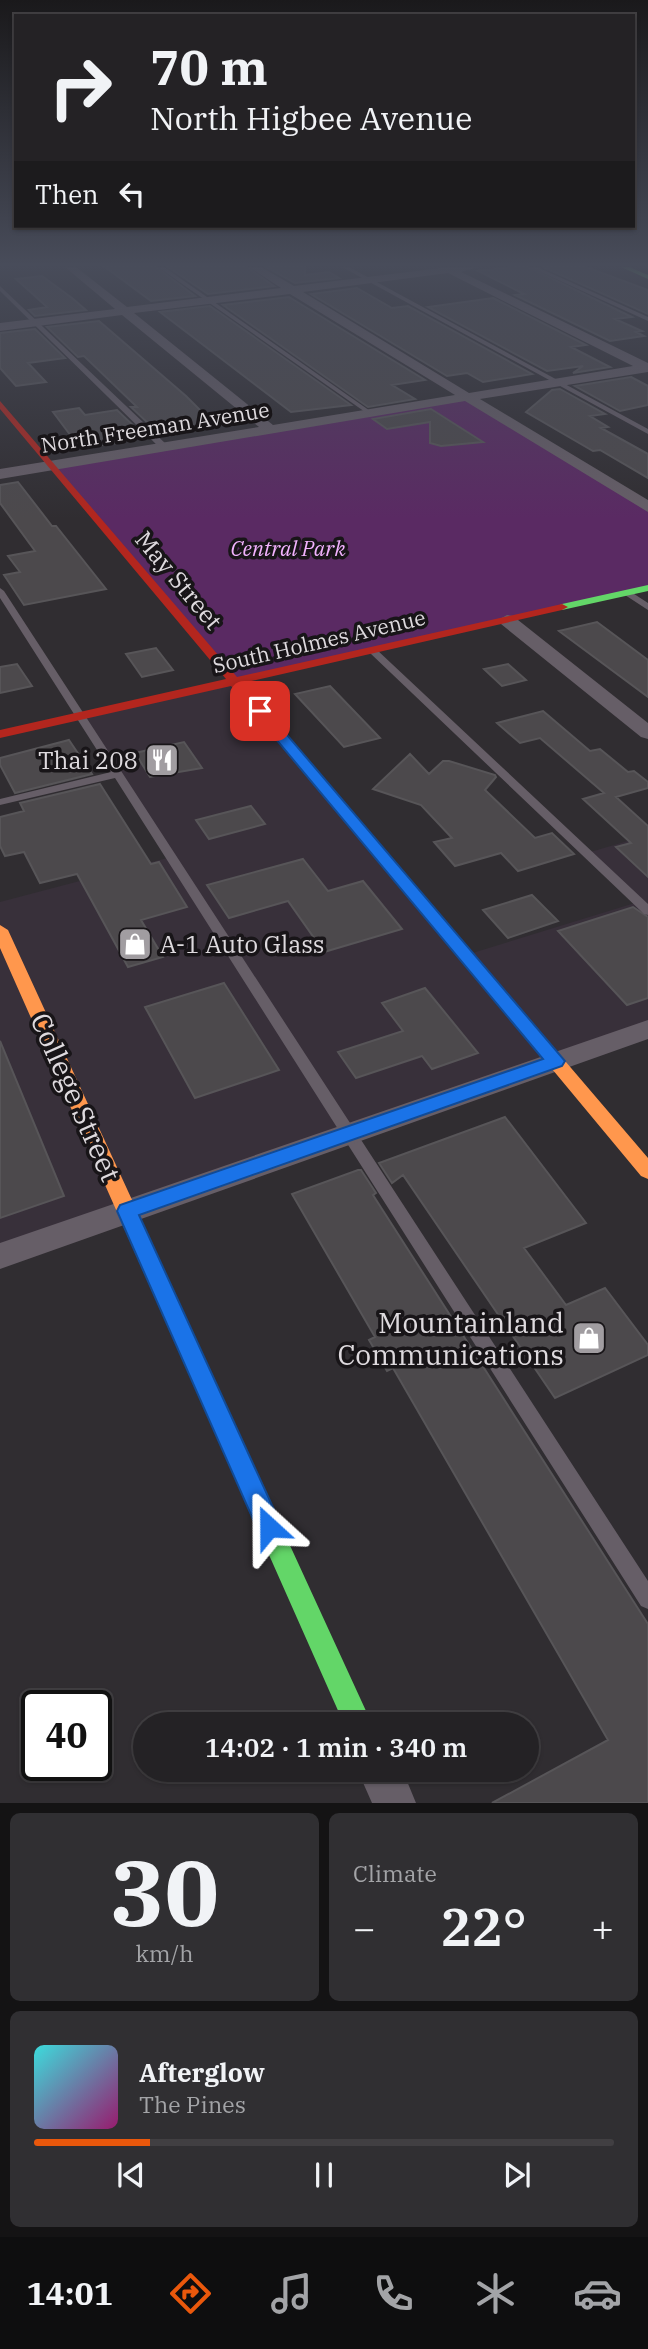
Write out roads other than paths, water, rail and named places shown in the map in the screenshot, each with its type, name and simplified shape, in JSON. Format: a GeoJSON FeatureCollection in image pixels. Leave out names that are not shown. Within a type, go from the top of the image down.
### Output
{"type":"FeatureCollection","features":[{"type":"Feature","properties":{"kind":"street"},"geometry":{"type":"LineString","coordinates":[[174,351],[270,429]]}},
{"type":"Feature","properties":{"kind":"street"},"geometry":{"type":"LineString","coordinates":[[393,351],[648,507]]}},
{"type":"Feature","properties":{"kind":"street"},"geometry":{"type":"LineString","coordinates":[[614,351],[648,368]]}},
{"type":"Feature","properties":{"kind":"street","name":"North Freeman Avenue"},"geometry":{"type":"LineString","coordinates":[[0,474],[648,368]]}},
{"type":"Feature","properties":{"kind":"street","name":"May Street"},"geometry":{"type":"LineString","coordinates":[[0,404],[648,1171]]}},
{"type":"Feature","properties":{"kind":"street","name":"South Holmes Avenue"},"geometry":{"type":"LineString","coordinates":[[0,734],[648,588]]}},
{"type":"Feature","properties":{"kind":"street"},"geometry":{"type":"LineString","coordinates":[[507,620],[648,733]]}},
{"type":"Feature","properties":{"kind":"street","name":"College Street"},"geometry":{"type":"LineString","coordinates":[[0,930],[353,1712]]}},
{"type":"Feature","properties":{"kind":"street"},"geometry":{"type":"LineString","coordinates":[[0,1255],[648,1029]]}},
{"type":"Feature","properties":{"kind":"street"},"geometry":{"type":"LineString","coordinates":[[385,1782],[394,1803]]}},
{"type":"Feature","properties":{"kind":"lane"},"geometry":{"type":"LineString","coordinates":[[66,351],[164,447]]}},
{"type":"Feature","properties":{"kind":"lane"},"geometry":{"type":"LineString","coordinates":[[282,351],[370,413]]}},
{"type":"Feature","properties":{"kind":"lane"},"geometry":{"type":"LineString","coordinates":[[500,351],[648,432]]}},
{"type":"Feature","properties":{"kind":"lane"},"geometry":{"type":"LineString","coordinates":[[0,591],[648,1599]]}},
{"type":"Feature","properties":{"kind":"lane"},"geometry":{"type":"LineString","coordinates":[[628,593],[648,607]]}},
{"type":"Feature","properties":{"kind":"lane"},"geometry":{"type":"LineString","coordinates":[[373,651],[648,911]]}},
{"type":"Feature","properties":{"kind":"lane"},"geometry":{"type":"LineString","coordinates":[[0,802],[118,774]]}},
{"type":"Feature","properties":{"kind":"place","name":"Thai 208"},"geometry":{"type":"Point","coordinates":[162,760]}},
{"type":"Feature","properties":{"kind":"place","name":"A-1 Auto Glass"},"geometry":{"type":"Point","coordinates":[135,944]}},
{"type":"Feature","properties":{"kind":"place","name":"Mountainland Communications"},"geometry":{"type":"Point","coordinates":[589,1338]}},
{"type":"Feature","properties":{"kind":"park label","name":"Central Park"},"geometry":{"type":"Point","coordinates":[288,548]}}]}
